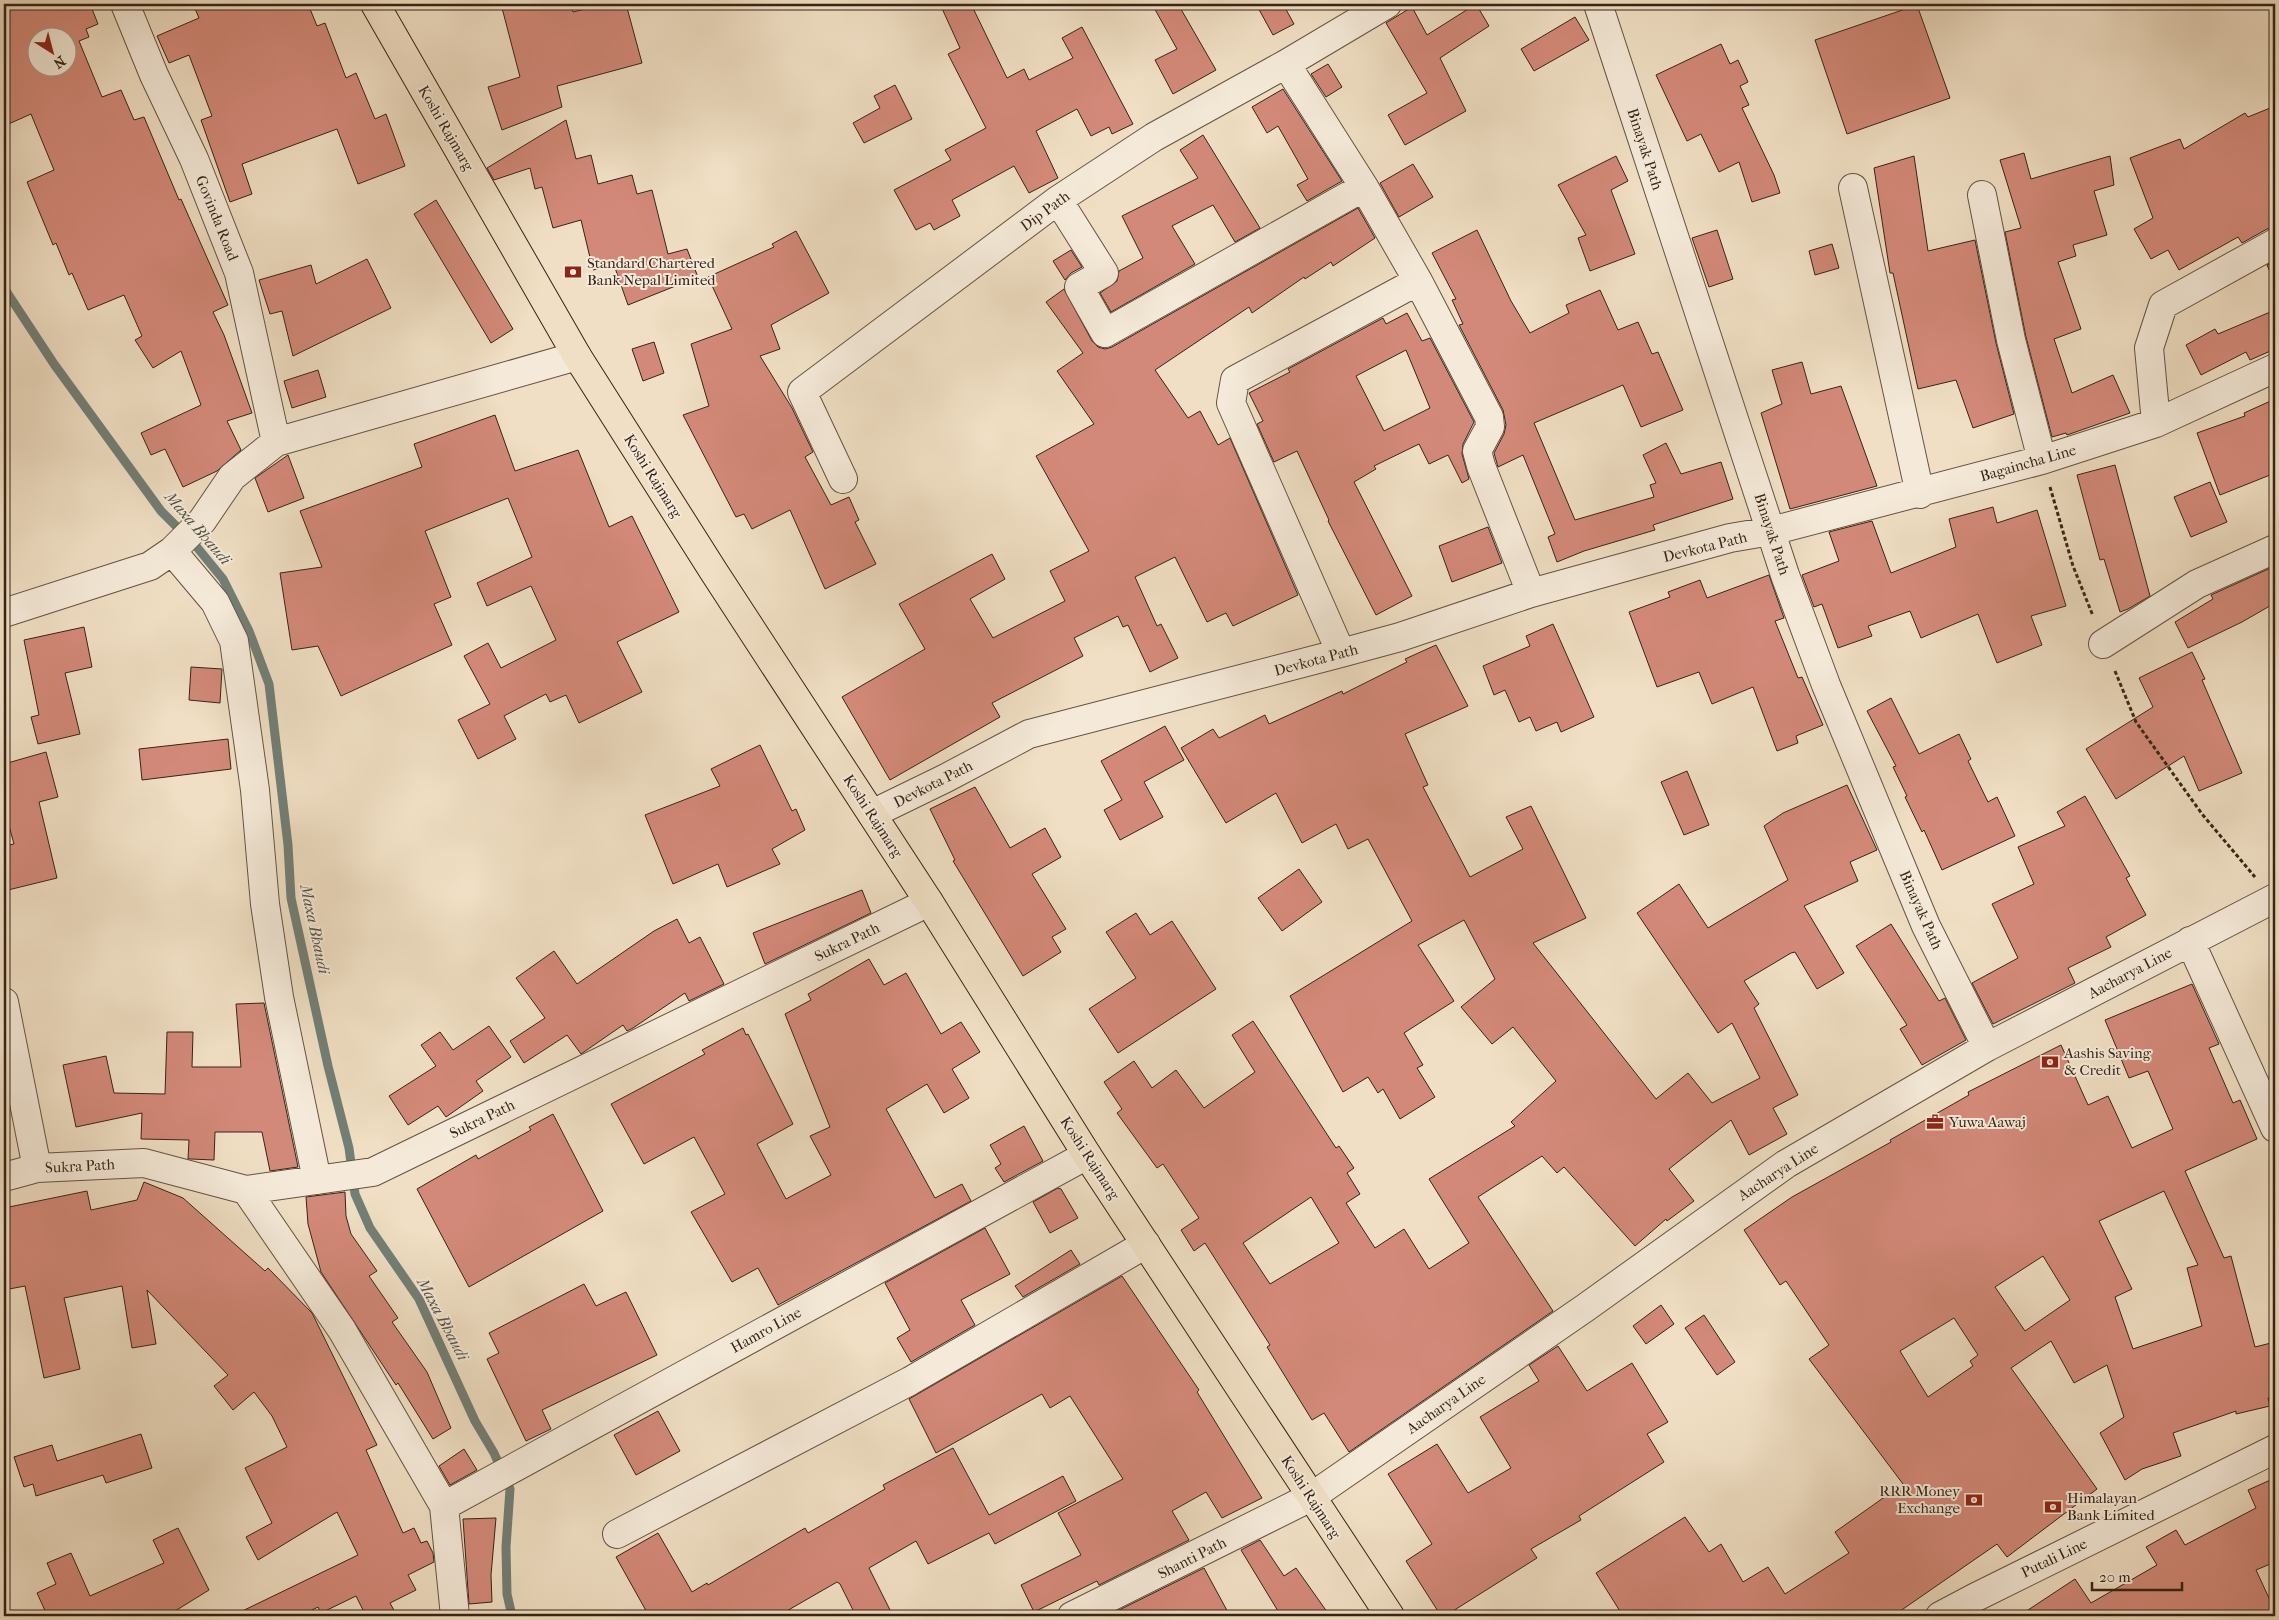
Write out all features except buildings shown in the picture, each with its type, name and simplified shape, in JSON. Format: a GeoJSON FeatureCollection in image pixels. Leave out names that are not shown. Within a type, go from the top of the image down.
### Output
{"type":"FeatureCollection","features":[{"type":"Feature","properties":{"kind":"main road","name":"Koshi Rajmarg"},"geometry":{"type":"LineString","coordinates":[[375,4],[577,356],[714,572],[929,902],[1146,1244],[1390,1616]]}},
{"type":"Feature","properties":{"kind":"street","name":"Govinda Road"},"geometry":{"type":"LineString","coordinates":[[125,4],[154,75],[194,159],[240,273],[276,442]]}},
{"type":"Feature","properties":{"kind":"street","name":"Dip Path"},"geometry":{"type":"LineString","coordinates":[[844,479],[802,392],[1058,200],[1154,137],[1286,64],[1387,4]]}},
{"type":"Feature","properties":{"kind":"street","name":"Binayak Path"},"geometry":{"type":"LineString","coordinates":[[1598,4],[1771,531],[1826,684],[1922,917],[1987,1048]]}},
{"type":"Feature","properties":{"kind":"street"},"geometry":{"type":"LineString","coordinates":[[1286,64],[1364,187],[1418,281],[1489,417],[1490,427],[1477,451],[1480,466],[1531,594]]}},
{"type":"Feature","properties":{"kind":"street"},"geometry":{"type":"LineString","coordinates":[[1058,200],[1104,273],[1079,287],[1105,332],[1364,187]]}},
{"type":"Feature","properties":{"kind":"street"},"geometry":{"type":"LineString","coordinates":[[1854,188],[1920,494]]}},
{"type":"Feature","properties":{"kind":"street"},"geometry":{"type":"LineString","coordinates":[[1982,195],[2011,340],[2042,460]]}},
{"type":"Feature","properties":{"kind":"street"},"geometry":{"type":"LineString","coordinates":[[2156,423],[2149,348],[2163,305],[2275,242]]}},
{"type":"Feature","properties":{"kind":"street"},"geometry":{"type":"LineString","coordinates":[[1341,653],[1231,403],[1235,380],[1418,281]]}},
{"type":"Feature","properties":{"kind":"street"},"geometry":{"type":"LineString","coordinates":[[4,613],[150,566],[172,551],[202,522],[232,478],[276,442],[577,356]]}},
{"type":"Feature","properties":{"kind":"street","name":"Bagaincha Line"},"geometry":{"type":"LineString","coordinates":[[1771,531],[1920,494],[2042,460],[2156,423],[2275,368]]}},
{"type":"Feature","properties":{"kind":"street","name":"Devkota Path"},"geometry":{"type":"LineString","coordinates":[[872,814],[946,778],[1029,734],[1400,637],[1531,594],[1730,538],[1771,531]]}},
{"type":"Feature","properties":{"kind":"street"},"geometry":{"type":"LineString","coordinates":[[2103,644],[2196,584],[2275,549]]}},
{"type":"Feature","properties":{"kind":"street"},"geometry":{"type":"LineString","coordinates":[[172,551],[215,602],[234,641],[254,790],[265,904],[278,988],[323,1179]]}},
{"type":"Feature","properties":{"kind":"street","name":"Aacharya Line"},"geometry":{"type":"LineString","coordinates":[[1311,1497],[1585,1308],[1786,1164],[1987,1048],[2274,898]]}},
{"type":"Feature","properties":{"kind":"street","name":"Sukra Path"},"geometry":{"type":"LineString","coordinates":[[4,1177],[37,1168],[144,1163],[246,1190],[373,1172],[929,902]]}},
{"type":"Feature","properties":{"kind":"street"},"geometry":{"type":"LineString","coordinates":[[2190,941],[2273,1115]]}},
{"type":"Feature","properties":{"kind":"street"},"geometry":{"type":"LineString","coordinates":[[4,1002],[37,1168]]}},
{"type":"Feature","properties":{"kind":"street","name":"Hamro Line"},"geometry":{"type":"LineString","coordinates":[[444,1506],[1088,1154]]}},
{"type":"Feature","properties":{"kind":"street"},"geometry":{"type":"LineString","coordinates":[[246,1190],[342,1330],[444,1506],[455,1616]]}},
{"type":"Feature","properties":{"kind":"street"},"geometry":{"type":"LineString","coordinates":[[617,1534],[910,1381],[1146,1244]]}},
{"type":"Feature","properties":{"kind":"street","name":"Putali Line"},"geometry":{"type":"LineString","coordinates":[[1940,1616],[2275,1449]]}},
{"type":"Feature","properties":{"kind":"street","name":"Shanti Path"},"geometry":{"type":"LineString","coordinates":[[1072,1616],[1311,1497]]}},
{"type":"Feature","properties":{"kind":"path"},"geometry":{"type":"LineString","coordinates":[[2042,460],[2073,566],[2136,722],[2202,814],[2274,898]]}},
{"type":"Feature","properties":{"kind":"waterway","name":"Maxa Bhaudi"},"geometry":{"type":"LineString","coordinates":[[4,288],[54,364],[161,511],[196,546],[223,579],[249,631],[269,684],[288,845],[291,898],[328,1066],[349,1148],[355,1194],[370,1228],[419,1299],[475,1421],[494,1453],[510,1489],[506,1547],[507,1594],[512,1616]]}},
{"type":"Feature","properties":{"kind":"place","name":"Standard Chartered Bank Nepal Limited"},"geometry":{"type":"Point","coordinates":[573,272]}},
{"type":"Feature","properties":{"kind":"place","name":"Aashis Saving & Credit"},"geometry":{"type":"Point","coordinates":[2050,1062]}},
{"type":"Feature","properties":{"kind":"place","name":"Yuwa Aawaj"},"geometry":{"type":"Point","coordinates":[1935,1122]}},
{"type":"Feature","properties":{"kind":"place","name":"RRR Money Exchange"},"geometry":{"type":"Point","coordinates":[1974,1500]}},
{"type":"Feature","properties":{"kind":"place","name":"Himalayan Bank Limited"},"geometry":{"type":"Point","coordinates":[2053,1507]}}]}
